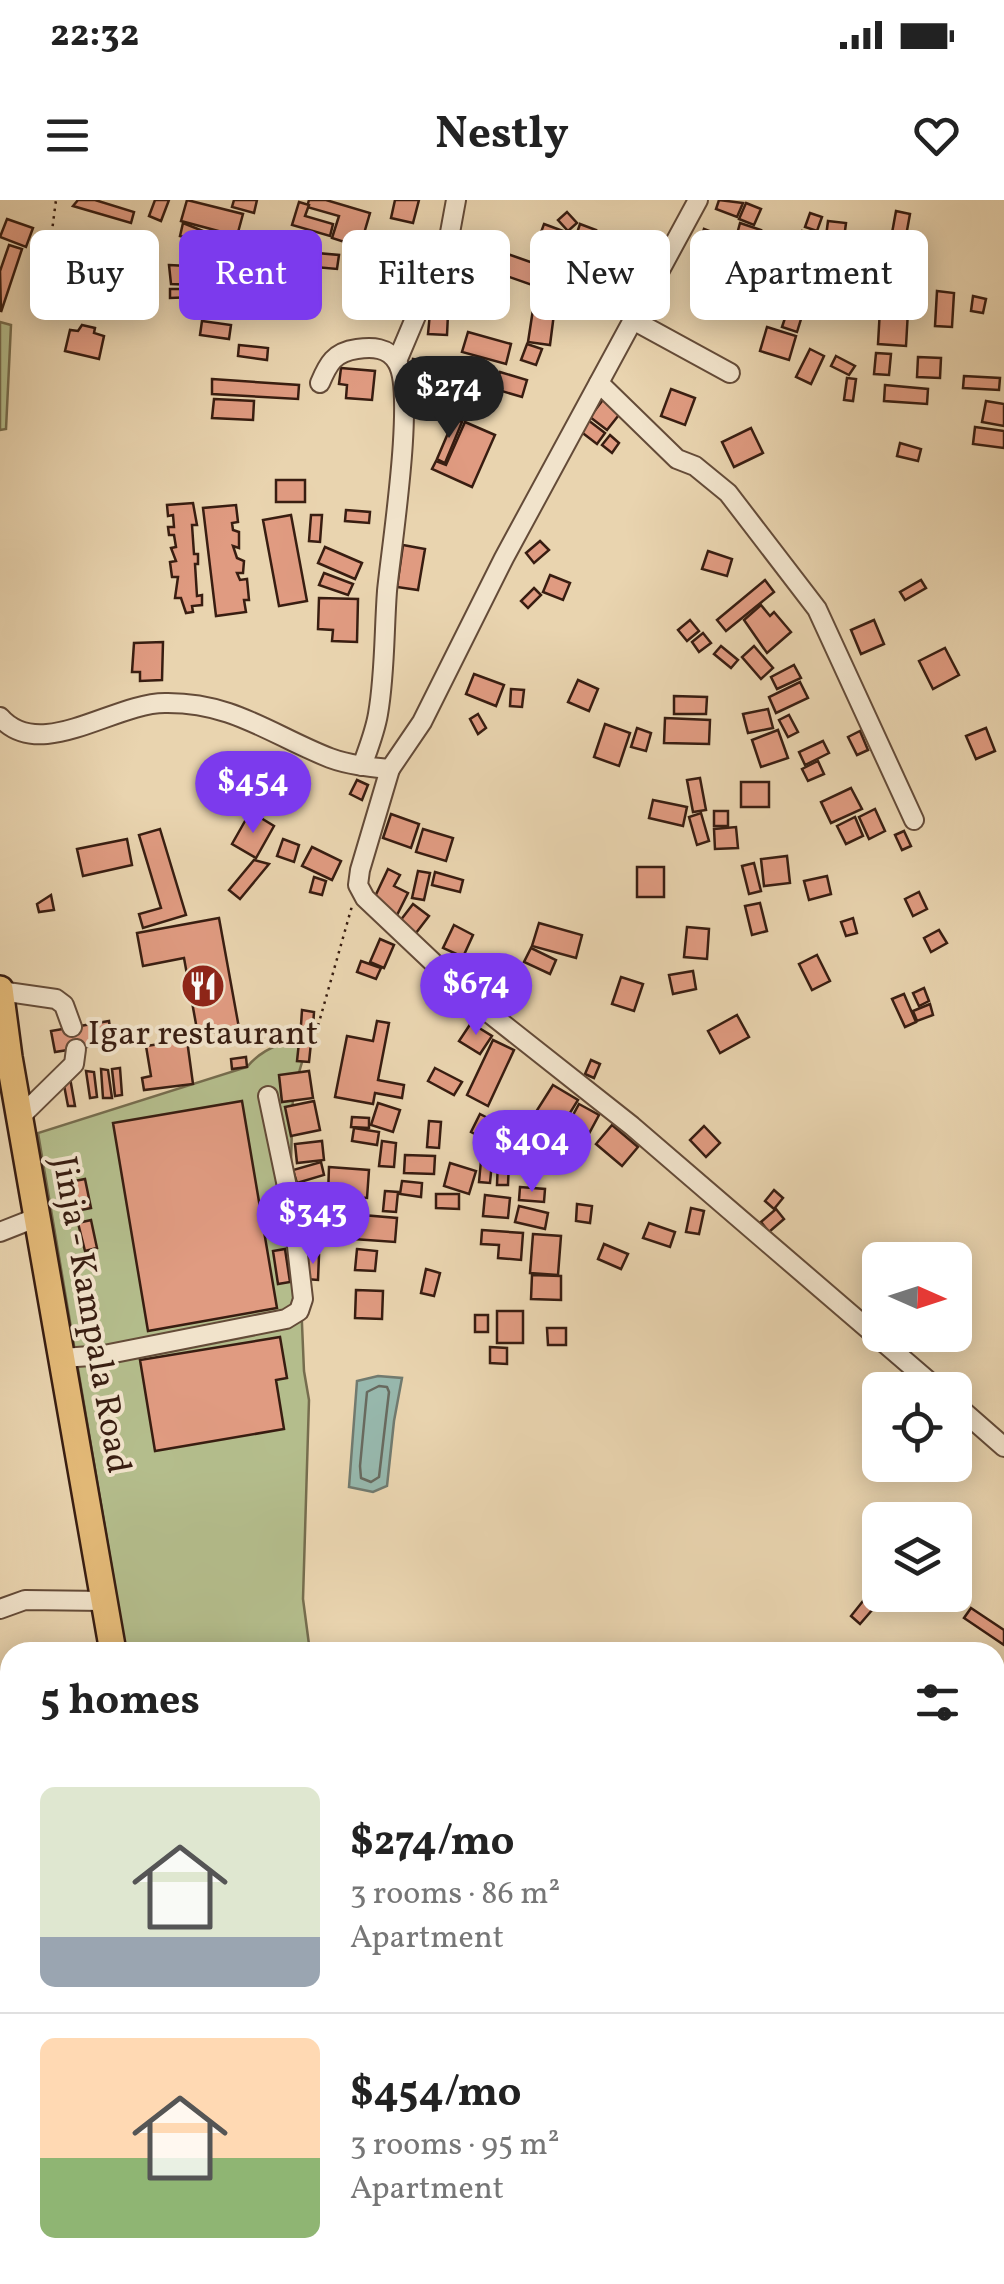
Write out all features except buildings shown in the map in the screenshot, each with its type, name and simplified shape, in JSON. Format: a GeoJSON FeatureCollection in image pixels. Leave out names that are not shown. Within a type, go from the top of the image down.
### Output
{"type":"FeatureCollection","features":[{"type":"Feature","properties":{"kind":"highway","name":"Jinja - Kampala Road"},"geometry":{"type":"LineString","coordinates":[[0,990],[4,1057],[20,1118],[111,1642]]}},
{"type":"Feature","properties":{"kind":"street"},"geometry":{"type":"LineString","coordinates":[[397,361],[448,238],[456,200]]}},
{"type":"Feature","properties":{"kind":"street"},"geometry":{"type":"LineString","coordinates":[[670,252],[698,200]]}},
{"type":"Feature","properties":{"kind":"street"},"geometry":{"type":"LineString","coordinates":[[730,373],[633,320],[422,722],[390,770],[358,886],[365,898],[476,1002],[632,1126],[918,1372]]}},
{"type":"Feature","properties":{"kind":"street"},"geometry":{"type":"LineString","coordinates":[[320,383],[330,361],[344,351],[371,347],[389,351],[397,361],[404,387],[381,694],[377,721],[362,766]]}},
{"type":"Feature","properties":{"kind":"street"},"geometry":{"type":"LineString","coordinates":[[599,382],[676,459],[694,466],[728,493],[818,609],[914,820]]}},
{"type":"Feature","properties":{"kind":"street"},"geometry":{"type":"LineString","coordinates":[[0,716],[23,734],[36,736],[70,730],[133,707],[181,703],[233,713],[328,757],[390,770]]}},
{"type":"Feature","properties":{"kind":"street"},"geometry":{"type":"LineString","coordinates":[[0,990],[56,999],[64,1005],[72,1027]]}},
{"type":"Feature","properties":{"kind":"street"},"geometry":{"type":"LineString","coordinates":[[20,1118],[74,1064],[76,1049]]}},
{"type":"Feature","properties":{"kind":"street"},"geometry":{"type":"LineString","coordinates":[[63,1358],[104,1355],[286,1320],[300,1312],[303,1299],[294,1220],[268,1096]]}},
{"type":"Feature","properties":{"kind":"street"},"geometry":{"type":"LineString","coordinates":[[0,1232],[38,1217]]}},
{"type":"Feature","properties":{"kind":"street"},"geometry":{"type":"LineString","coordinates":[[972,1419],[1004,1447]]}},
{"type":"Feature","properties":{"kind":"street"},"geometry":{"type":"LineString","coordinates":[[0,1609],[25,1600],[104,1602]]}},
{"type":"Feature","properties":{"kind":"path"},"geometry":{"type":"LineString","coordinates":[[52,230],[56,200]]}},
{"type":"Feature","properties":{"kind":"path"},"geometry":{"type":"LineString","coordinates":[[314,1040],[358,886]]}},
{"type":"Feature","properties":{"kind":"green space"},"geometry":{"type":"Polygon","coordinates":[[[0,322],[11,325],[6,429],[0,430],[0,322]]]}},
{"type":"Feature","properties":{"kind":"green space"},"geometry":{"type":"Polygon","coordinates":[[[312,1028],[293,1093],[291,1161],[309,1400],[303,1599],[309,1642],[124,1642],[38,1133],[247,1067],[269,1049],[312,1028]]]}},
{"type":"Feature","properties":{"kind":"water"},"geometry":{"type":"Polygon","coordinates":[[[378,1376],[402,1378],[387,1486],[373,1492],[349,1487],[357,1381],[378,1376]]]}},
{"type":"Feature","properties":{"kind":"place","name":"Igar restaurant"},"geometry":{"type":"Point","coordinates":[203,986]}}]}
